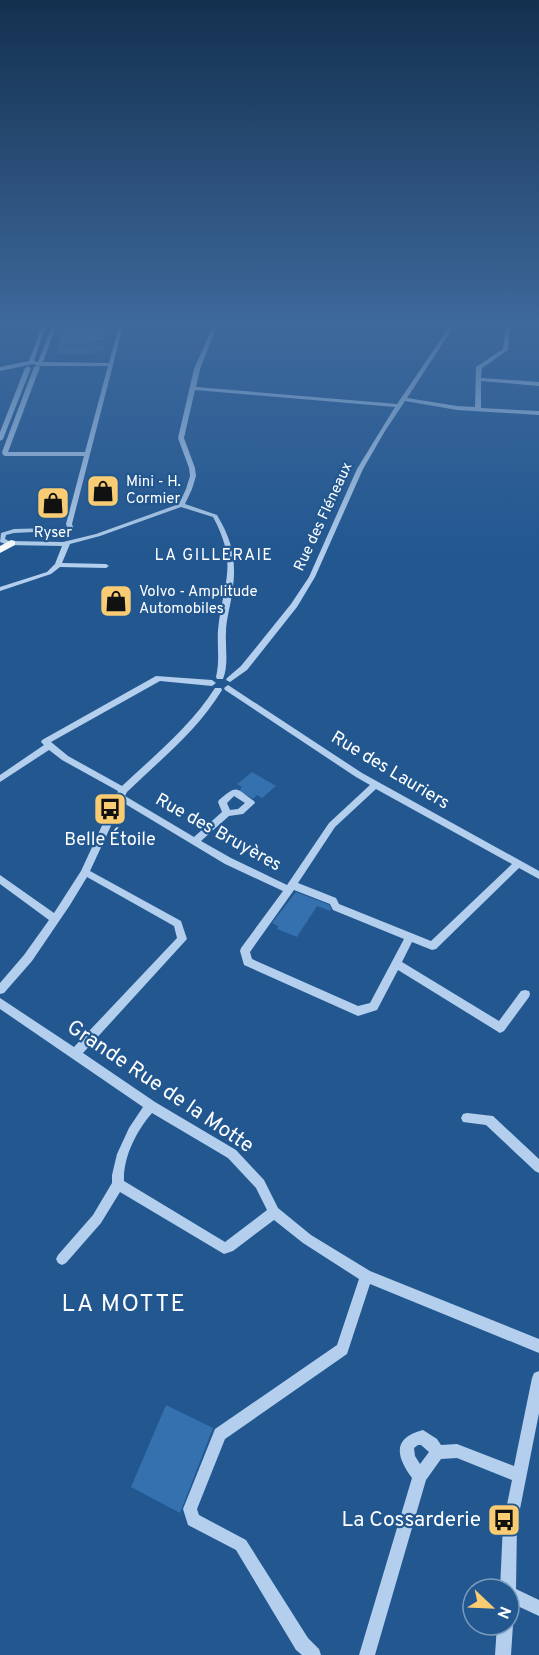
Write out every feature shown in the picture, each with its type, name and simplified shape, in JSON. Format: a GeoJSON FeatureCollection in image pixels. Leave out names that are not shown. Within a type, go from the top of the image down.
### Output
{"type":"FeatureCollection","features":[{"type":"Feature","properties":{"kind":"highway"},"geometry":{"type":"LineString","coordinates":[[0,550],[11,543]]}},
{"type":"Feature","properties":{"kind":"street"},"geometry":{"type":"LineString","coordinates":[[0,439],[14,403]]}},
{"type":"Feature","properties":{"kind":"street"},"geometry":{"type":"LineString","coordinates":[[23,403],[2,453],[88,454]]}},
{"type":"Feature","properties":{"kind":"street"},"geometry":{"type":"LineString","coordinates":[[58,565],[61,552],[69,542],[72,532],[69,524],[101,403]]}},
{"type":"Feature","properties":{"kind":"street"},"geometry":{"type":"LineString","coordinates":[[181,505],[193,476],[181,438],[189,403]]}},
{"type":"Feature","properties":{"kind":"street"},"geometry":{"type":"LineString","coordinates":[[366,403],[398,406]]}},
{"type":"Feature","properties":{"kind":"street","name":"Rue des Fléneaux"},"geometry":{"type":"LineString","coordinates":[[229,684],[300,596],[312,577],[360,469],[400,403]]}},
{"type":"Feature","properties":{"kind":"street"},"geometry":{"type":"LineString","coordinates":[[435,403],[539,413]]}},
{"type":"Feature","properties":{"kind":"street"},"geometry":{"type":"LineString","coordinates":[[478,403],[478,409]]}},
{"type":"Feature","properties":{"kind":"street"},"geometry":{"type":"LineString","coordinates":[[0,990],[28,958],[85,872],[122,794],[194,723],[209,705],[220,677],[223,628],[233,570],[231,553],[215,516],[181,505],[98,535],[69,542],[11,543],[2,540],[2,534],[14,531],[59,528],[98,535]]}},
{"type":"Feature","properties":{"kind":"street"},"geometry":{"type":"LineString","coordinates":[[61,552],[45,536],[59,528],[71,516]]}},
{"type":"Feature","properties":{"kind":"street"},"geometry":{"type":"LineString","coordinates":[[0,589],[40,578],[58,565],[106,566]]}},
{"type":"Feature","properties":{"kind":"street","name":"Rue des Lauriers"},"geometry":{"type":"LineString","coordinates":[[220,677],[376,784],[539,874]]}},
{"type":"Feature","properties":{"kind":"street"},"geometry":{"type":"LineString","coordinates":[[0,779],[49,746],[45,742],[156,680],[165,678],[215,686],[229,684]]}},
{"type":"Feature","properties":{"kind":"street","name":"Rue des Bruyères"},"geometry":{"type":"LineString","coordinates":[[49,746],[64,758],[228,861],[291,887],[245,951],[248,962],[358,1011],[373,1006],[410,937]]}},
{"type":"Feature","properties":{"kind":"street"},"geometry":{"type":"LineString","coordinates":[[376,784],[332,825],[291,887],[333,901],[336,907],[432,946],[519,863]]}},
{"type":"Feature","properties":{"kind":"street"},"geometry":{"type":"LineString","coordinates":[[195,841],[227,813]]}},
{"type":"Feature","properties":{"kind":"street"},"geometry":{"type":"LineString","coordinates":[[76,1053],[182,939],[178,924],[85,872]]}},
{"type":"Feature","properties":{"kind":"street"},"geometry":{"type":"LineString","coordinates":[[0,879],[55,919]]}},
{"type":"Feature","properties":{"kind":"street"},"geometry":{"type":"LineString","coordinates":[[396,963],[500,1028],[525,994]]}},
{"type":"Feature","properties":{"kind":"street","name":"Grande Rue de la Motte"},"geometry":{"type":"LineString","coordinates":[[0,1003],[151,1106],[232,1154],[260,1184],[274,1212],[307,1239],[366,1276],[539,1346]]}},
{"type":"Feature","properties":{"kind":"street"},"geometry":{"type":"LineString","coordinates":[[62,1259],[97,1219],[118,1184],[120,1162],[139,1120],[151,1106]]}},
{"type":"Feature","properties":{"kind":"street"},"geometry":{"type":"LineString","coordinates":[[467,1118],[489,1120],[539,1167]]}},
{"type":"Feature","properties":{"kind":"street"},"geometry":{"type":"LineString","coordinates":[[118,1184],[224,1248],[230,1247],[274,1212]]}},
{"type":"Feature","properties":{"kind":"street"},"geometry":{"type":"LineString","coordinates":[[313,1655],[302,1644],[241,1545],[193,1520],[190,1509],[220,1434],[342,1349],[366,1276]]}},
{"type":"Feature","properties":{"kind":"street"},"geometry":{"type":"LineString","coordinates":[[508,1577],[510,1524],[539,1378]]}},
{"type":"Feature","properties":{"kind":"street"},"geometry":{"type":"LineString","coordinates":[[420,1476],[408,1461],[408,1445],[414,1439],[423,1437],[432,1444],[437,1452]]}},
{"type":"Feature","properties":{"kind":"street"},"geometry":{"type":"LineString","coordinates":[[437,1452],[457,1451],[518,1475]]}},
{"type":"Feature","properties":{"kind":"street"},"geometry":{"type":"LineString","coordinates":[[367,1655],[420,1476],[437,1452]]}},
{"type":"Feature","properties":{"kind":"street"},"geometry":{"type":"LineString","coordinates":[[521,1600],[539,1608]]}},
{"type":"Feature","properties":{"kind":"street"},"geometry":{"type":"LineString","coordinates":[[503,1655],[504,1637]]}},
{"type":"Feature","properties":{"kind":"shaded area"},"geometry":{"type":"Polygon","coordinates":[[[252,772],[276,786],[262,798],[257,795],[253,799],[239,791],[242,787],[237,784],[252,772]]]}},
{"type":"Feature","properties":{"kind":"shaded area"},"geometry":{"type":"Polygon","coordinates":[[[296,892],[330,905],[331,909],[330,911],[317,906],[297,937],[277,929],[278,926],[272,923],[296,892]]]}},
{"type":"Feature","properties":{"kind":"shaded area"},"geometry":{"type":"Polygon","coordinates":[[[166,1405],[213,1428],[180,1513],[131,1487],[166,1405]]]}},
{"type":"Feature","properties":{"kind":"place","name":"Mini - H. Cormier"},"geometry":{"type":"Point","coordinates":[103,491]}},
{"type":"Feature","properties":{"kind":"place","name":"Ryser"},"geometry":{"type":"Point","coordinates":[53,503]}},
{"type":"Feature","properties":{"kind":"place","name":"Volvo - Amplitude Automobiles"},"geometry":{"type":"Point","coordinates":[116,601]}},
{"type":"Feature","properties":{"kind":"place","name":"Belle Étoile"},"geometry":{"type":"Point","coordinates":[110,809]}},
{"type":"Feature","properties":{"kind":"place","name":"La Cossarderie"},"geometry":{"type":"Point","coordinates":[504,1520]}},
{"type":"Feature","properties":{"kind":"district","name":"LA GILLERAIE"},"geometry":{"type":"Point","coordinates":[214,556]}},
{"type":"Feature","properties":{"kind":"district","name":"LA MOTTE"},"geometry":{"type":"Point","coordinates":[124,1305]}}]}
